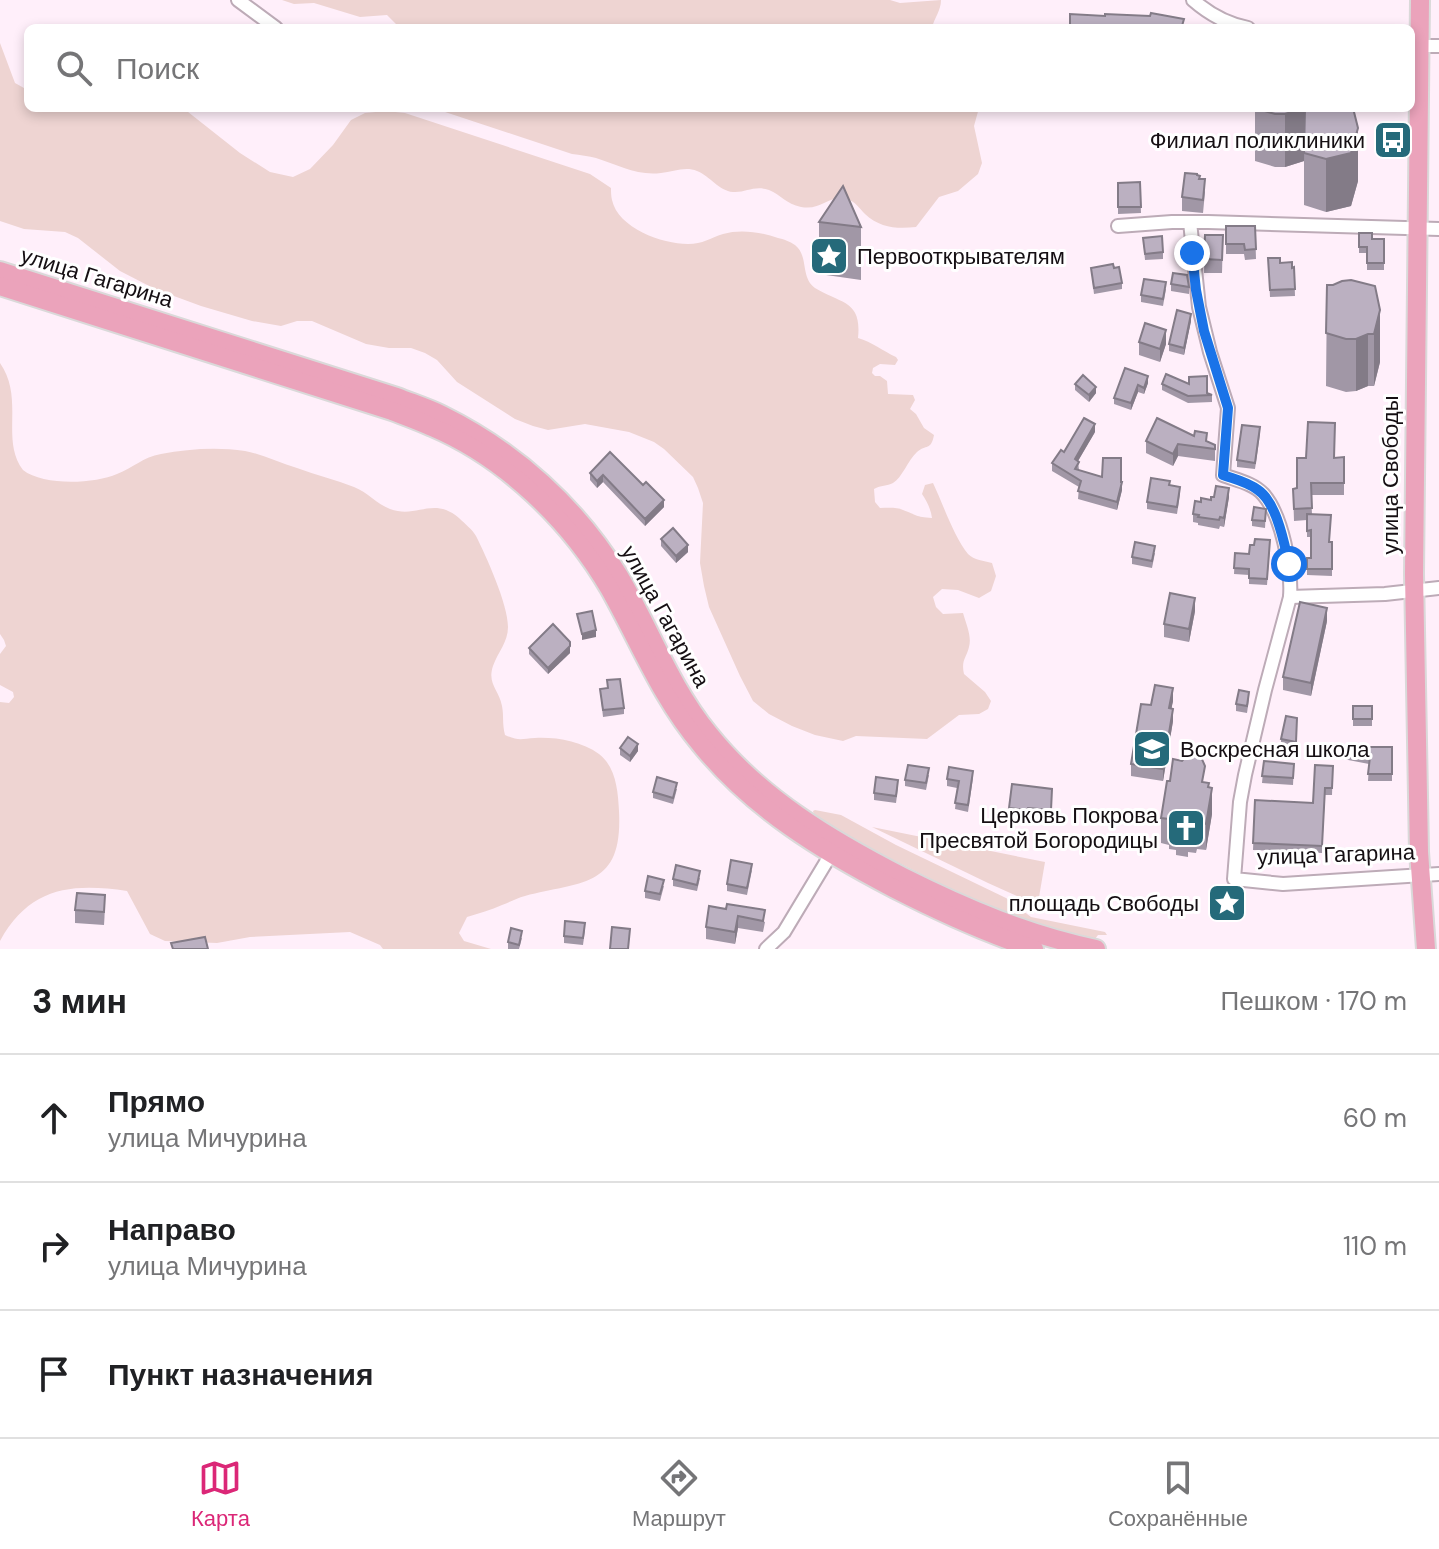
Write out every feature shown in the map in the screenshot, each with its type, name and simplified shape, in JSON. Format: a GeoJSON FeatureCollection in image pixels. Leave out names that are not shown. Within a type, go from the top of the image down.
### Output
{"type":"FeatureCollection","features":[{"type":"Feature","properties":{"kind":"main road","name":"улица Свободы"},"geometry":{"type":"LineString","coordinates":[[1420,0],[1415,46],[1414,592],[1420,875],[1426,949]]}},
{"type":"Feature","properties":{"kind":"main road","name":"улица Гагарина"},"geometry":{"type":"LineString","coordinates":[[0,271],[385,393],[439,413],[500,448],[562,501],[579,520],[619,577],[672,682],[690,709],[724,752],[760,787],[804,821],[838,842],[927,889],[1017,927],[1096,949]]}},
{"type":"Feature","properties":{"kind":"main road","name":"улица Гагарина"},"geometry":{"type":"LineString","coordinates":[[0,286],[392,411],[462,442],[493,462],[552,513],[583,549],[609,589],[661,689],[707,753],[734,781],[795,831],[831,854],[960,921],[1034,949]]}},
{"type":"Feature","properties":{"kind":"street"},"geometry":{"type":"LineString","coordinates":[[238,0],[271,24]]}},
{"type":"Feature","properties":{"kind":"street"},"geometry":{"type":"LineString","coordinates":[[1193,0],[1212,15],[1234,24]]}},
{"type":"Feature","properties":{"kind":"street"},"geometry":{"type":"LineString","coordinates":[[1415,46],[1439,46]]}},
{"type":"Feature","properties":{"kind":"street"},"geometry":{"type":"LineString","coordinates":[[1190,222],[1199,307],[1228,408],[1223,475],[1252,486],[1269,503],[1285,544],[1291,574],[1290,597],[1414,592],[1439,588]]}},
{"type":"Feature","properties":{"kind":"street"},"geometry":{"type":"LineString","coordinates":[[1118,226],[1190,222],[1439,229]]}},
{"type":"Feature","properties":{"kind":"street","name":"улица Гагарина"},"geometry":{"type":"LineString","coordinates":[[1290,597],[1245,775],[1234,879],[1283,884],[1439,874]]}},
{"type":"Feature","properties":{"kind":"street"},"geometry":{"type":"LineString","coordinates":[[766,949],[784,932],[831,854]]}},
{"type":"Feature","properties":{"kind":"shaded area"},"geometry":{"type":"Polygon","coordinates":[[[282,0],[890,0],[900,3],[941,0],[934,24],[396,24],[387,15],[360,17],[314,3],[294,4],[282,0]]]}},
{"type":"Feature","properties":{"kind":"shaded area"},"geometry":{"type":"Polygon","coordinates":[[[0,43],[15,83],[24,88],[24,112],[188,112],[270,172],[293,177],[310,169],[351,120],[365,113],[405,113],[590,174],[611,188],[612,200],[623,219],[654,237],[693,244],[743,231],[787,241],[795,245],[802,255],[810,283],[853,310],[857,316],[858,338],[896,357],[895,365],[880,364],[873,368],[872,373],[887,381],[888,394],[913,395],[915,400],[910,409],[924,428],[934,435],[930,445],[917,452],[896,481],[874,489],[875,502],[880,508],[898,508],[932,518],[922,494],[925,485],[933,483],[953,530],[968,554],[992,563],[996,576],[991,591],[979,598],[958,590],[942,589],[933,597],[936,607],[943,614],[963,613],[970,639],[963,662],[964,674],[985,692],[991,701],[988,709],[979,714],[959,715],[927,739],[856,736],[843,741],[792,726],[753,701],[740,676],[709,607],[704,586],[700,563],[703,503],[698,488],[693,477],[654,442],[629,432],[585,424],[548,430],[533,426],[515,419],[457,382],[437,360],[425,353],[411,348],[366,344],[312,321],[281,326],[201,306],[155,289],[120,271],[78,238],[65,232],[24,229],[0,221],[0,43]]]}},
{"type":"Feature","properties":{"kind":"shaded area"},"geometry":{"type":"Polygon","coordinates":[[[445,112],[978,112],[974,126],[982,163],[978,174],[958,191],[939,197],[916,227],[895,227],[877,222],[847,199],[801,207],[764,189],[728,191],[702,173],[692,170],[652,174],[572,154],[445,112]]]}},
{"type":"Feature","properties":{"kind":"shaded area"},"geometry":{"type":"Polygon","coordinates":[[[0,363],[11,391],[16,458],[23,470],[43,479],[69,482],[95,480],[117,474],[161,454],[182,451],[245,451],[354,487],[390,509],[409,512],[441,509],[459,518],[476,536],[496,580],[507,617],[506,637],[492,672],[492,682],[501,700],[505,735],[517,739],[551,738],[576,743],[599,754],[613,772],[618,795],[618,836],[614,855],[606,868],[581,883],[522,897],[467,917],[459,933],[464,941],[491,949],[383,949],[350,932],[250,937],[217,943],[165,941],[150,934],[127,891],[88,888],[70,889],[39,899],[12,923],[0,941],[0,702],[9,703],[14,697],[13,692],[0,685],[0,654],[6,646],[0,634],[0,363]]]}},
{"type":"Feature","properties":{"kind":"shaded area"},"geometry":{"type":"Polygon","coordinates":[[[815,810],[841,815],[1006,898],[1031,917],[1105,932],[1107,935],[1098,935],[1095,939],[1071,934],[978,901],[849,837],[814,815],[815,810]]]}},
{"type":"Feature","properties":{"kind":"shaded area"},"geometry":{"type":"Polygon","coordinates":[[[872,827],[1045,862],[1038,903],[988,883],[872,827]]]}},
{"type":"Feature","properties":{"kind":"building"},"geometry":{"type":"Polygon","coordinates":[[[1151,13],[1184,19],[1183,24],[1070,24],[1070,14],[1150,16],[1151,13]]]}},
{"type":"Feature","properties":{"kind":"building"},"geometry":{"type":"Polygon","coordinates":[[[1305,112],[1354,112],[1358,128],[1351,153],[1326,159],[1304,153],[1305,112]]]}},
{"type":"Feature","properties":{"kind":"building"},"geometry":{"type":"Polygon","coordinates":[[[1185,173],[1197,174],[1199,179],[1205,179],[1203,200],[1182,197],[1185,173]]]}},
{"type":"Feature","properties":{"kind":"building"},"geometry":{"type":"Polygon","coordinates":[[[1140,182],[1141,207],[1118,207],[1118,183],[1140,182]]]}},
{"type":"Feature","properties":{"kind":"building"},"geometry":{"type":"Polygon","coordinates":[[[843,186],[861,227],[819,222],[843,186]]]}},
{"type":"Feature","properties":{"kind":"building"},"geometry":{"type":"Polygon","coordinates":[[[1226,226],[1255,226],[1256,249],[1245,250],[1244,244],[1226,244],[1226,226]]]}},
{"type":"Feature","properties":{"kind":"building"},"geometry":{"type":"Polygon","coordinates":[[[1359,233],[1372,233],[1372,239],[1384,239],[1384,263],[1367,263],[1367,247],[1359,247],[1359,233]]]}},
{"type":"Feature","properties":{"kind":"building"},"geometry":{"type":"Polygon","coordinates":[[[1205,235],[1223,235],[1222,260],[1204,259],[1205,235]]]}},
{"type":"Feature","properties":{"kind":"building"},"geometry":{"type":"Polygon","coordinates":[[[1162,236],[1163,252],[1145,254],[1143,238],[1162,236]]]}},
{"type":"Feature","properties":{"kind":"building"},"geometry":{"type":"Polygon","coordinates":[[[1268,258],[1280,258],[1280,263],[1292,262],[1295,289],[1270,290],[1268,258]]]}},
{"type":"Feature","properties":{"kind":"building"},"geometry":{"type":"Polygon","coordinates":[[[1113,264],[1114,268],[1119,267],[1122,283],[1094,288],[1091,268],[1113,264]]]}},
{"type":"Feature","properties":{"kind":"building"},"geometry":{"type":"Polygon","coordinates":[[[1173,273],[1187,275],[1189,287],[1171,284],[1173,273]]]}},
{"type":"Feature","properties":{"kind":"building"},"geometry":{"type":"Polygon","coordinates":[[[1144,279],[1166,282],[1163,299],[1141,295],[1144,279]]]}},
{"type":"Feature","properties":{"kind":"building"},"geometry":{"type":"Polygon","coordinates":[[[1351,280],[1375,286],[1380,310],[1374,334],[1346,339],[1326,333],[1327,285],[1351,280]]]}},
{"type":"Feature","properties":{"kind":"building"},"geometry":{"type":"Polygon","coordinates":[[[1177,310],[1191,314],[1184,348],[1169,344],[1177,310]]]}},
{"type":"Feature","properties":{"kind":"building"},"geometry":{"type":"Polygon","coordinates":[[[1145,323],[1166,330],[1160,349],[1139,342],[1145,323]]]}},
{"type":"Feature","properties":{"kind":"building"},"geometry":{"type":"Polygon","coordinates":[[[1125,368],[1148,376],[1144,388],[1138,385],[1131,403],[1114,398],[1125,368]]]}},
{"type":"Feature","properties":{"kind":"building"},"geometry":{"type":"Polygon","coordinates":[[[1166,374],[1189,384],[1189,377],[1207,376],[1207,393],[1212,395],[1188,396],[1162,384],[1166,374]]]}},
{"type":"Feature","properties":{"kind":"building"},"geometry":{"type":"Polygon","coordinates":[[[1083,375],[1096,387],[1089,395],[1075,384],[1083,375]]]}},
{"type":"Feature","properties":{"kind":"building"},"geometry":{"type":"Polygon","coordinates":[[[1084,418],[1095,424],[1075,459],[1079,462],[1075,469],[1102,477],[1103,458],[1121,458],[1122,482],[1117,502],[1078,491],[1081,481],[1052,463],[1061,450],[1064,452],[1084,418]]]}},
{"type":"Feature","properties":{"kind":"building"},"geometry":{"type":"Polygon","coordinates":[[[1157,418],[1194,436],[1195,431],[1207,433],[1206,441],[1215,445],[1215,449],[1178,444],[1173,454],[1146,441],[1157,418]]]}},
{"type":"Feature","properties":{"kind":"building"},"geometry":{"type":"Polygon","coordinates":[[[1308,422],[1335,423],[1334,458],[1344,457],[1344,483],[1311,483],[1312,508],[1294,509],[1297,458],[1306,458],[1308,422]]]}},
{"type":"Feature","properties":{"kind":"building"},"geometry":{"type":"Polygon","coordinates":[[[1242,425],[1260,427],[1255,463],[1237,460],[1242,425]]]}},
{"type":"Feature","properties":{"kind":"building"},"geometry":{"type":"Polygon","coordinates":[[[610,452],[643,485],[646,482],[664,500],[645,519],[603,475],[597,481],[590,473],[610,452]]]}},
{"type":"Feature","properties":{"kind":"building"},"geometry":{"type":"Polygon","coordinates":[[[1151,478],[1170,481],[1169,485],[1180,487],[1177,507],[1147,502],[1151,478]]]}},
{"type":"Feature","properties":{"kind":"building"},"geometry":{"type":"Polygon","coordinates":[[[1216,486],[1229,488],[1224,518],[1220,517],[1219,520],[1193,514],[1195,501],[1201,502],[1201,498],[1211,500],[1216,486]]]}},
{"type":"Feature","properties":{"kind":"building"},"geometry":{"type":"Polygon","coordinates":[[[1254,507],[1266,509],[1265,521],[1252,520],[1254,507]]]}},
{"type":"Feature","properties":{"kind":"building"},"geometry":{"type":"Polygon","coordinates":[[[1307,514],[1331,515],[1329,542],[1332,542],[1332,569],[1307,569],[1307,558],[1311,558],[1311,530],[1307,531],[1307,514]]]}},
{"type":"Feature","properties":{"kind":"building"},"geometry":{"type":"Polygon","coordinates":[[[673,528],[688,545],[676,556],[661,539],[673,528]]]}},
{"type":"Feature","properties":{"kind":"building"},"geometry":{"type":"Polygon","coordinates":[[[1255,539],[1270,540],[1267,579],[1249,578],[1249,569],[1234,568],[1235,553],[1249,554],[1250,545],[1254,545],[1255,539]]]}},
{"type":"Feature","properties":{"kind":"building"},"geometry":{"type":"Polygon","coordinates":[[[1135,542],[1155,546],[1152,561],[1132,557],[1135,542]]]}},
{"type":"Feature","properties":{"kind":"building"},"geometry":{"type":"Polygon","coordinates":[[[1170,593],[1195,598],[1189,629],[1164,624],[1170,593]]]}},
{"type":"Feature","properties":{"kind":"building"},"geometry":{"type":"Polygon","coordinates":[[[1300,602],[1327,608],[1311,683],[1283,677],[1300,602]]]}},
{"type":"Feature","properties":{"kind":"building"},"geometry":{"type":"Polygon","coordinates":[[[592,611],[596,630],[582,634],[577,614],[592,611]]]}},
{"type":"Feature","properties":{"kind":"building"},"geometry":{"type":"Polygon","coordinates":[[[553,624],[570,642],[570,646],[548,668],[529,648],[553,624]]]}},
{"type":"Feature","properties":{"kind":"building"},"geometry":{"type":"Polygon","coordinates":[[[620,679],[624,708],[603,710],[600,689],[608,688],[607,680],[620,679]]]}},
{"type":"Feature","properties":{"kind":"building","name":"Воскресная школа"},"geometry":{"type":"Polygon","coordinates":[[[1155,685],[1173,688],[1169,708],[1173,709],[1163,769],[1131,764],[1141,704],[1151,705],[1155,685]]]}},
{"type":"Feature","properties":{"kind":"building"},"geometry":{"type":"Polygon","coordinates":[[[1239,690],[1249,692],[1247,706],[1236,704],[1239,690]]]}},
{"type":"Feature","properties":{"kind":"building"},"geometry":{"type":"Polygon","coordinates":[[[1353,706],[1372,706],[1372,719],[1353,719],[1353,706]]]}},
{"type":"Feature","properties":{"kind":"building"},"geometry":{"type":"Polygon","coordinates":[[[1286,716],[1297,718],[1296,742],[1281,739],[1286,716]]]}},
{"type":"Feature","properties":{"kind":"building"},"geometry":{"type":"Polygon","coordinates":[[[628,737],[638,744],[630,756],[620,748],[628,737]]]}},
{"type":"Feature","properties":{"kind":"building"},"geometry":{"type":"Polygon","coordinates":[[[1344,747],[1392,747],[1392,774],[1368,774],[1370,757],[1343,752],[1344,747]]]}},
{"type":"Feature","properties":{"kind":"building"},"geometry":{"type":"Polygon","coordinates":[[[1189,753],[1197,753],[1201,757],[1205,766],[1202,782],[1209,783],[1208,787],[1212,788],[1206,824],[1188,826],[1188,831],[1176,830],[1177,824],[1161,818],[1167,781],[1170,781],[1173,759],[1182,761],[1189,753]]]}},
{"type":"Feature","properties":{"kind":"building"},"geometry":{"type":"Polygon","coordinates":[[[1264,761],[1294,764],[1293,778],[1262,776],[1264,761]]]}},
{"type":"Feature","properties":{"kind":"building"},"geometry":{"type":"Polygon","coordinates":[[[908,765],[929,768],[926,783],[905,780],[908,765]]]}},
{"type":"Feature","properties":{"kind":"building"},"geometry":{"type":"Polygon","coordinates":[[[1315,765],[1333,766],[1332,788],[1325,788],[1322,846],[1253,843],[1255,800],[1313,803],[1315,765]]]}},
{"type":"Feature","properties":{"kind":"building"},"geometry":{"type":"Polygon","coordinates":[[[949,767],[973,771],[968,805],[955,803],[959,781],[947,779],[949,767]]]}},
{"type":"Feature","properties":{"kind":"building"},"geometry":{"type":"Polygon","coordinates":[[[657,777],[677,783],[673,798],[653,792],[657,777]]]}},
{"type":"Feature","properties":{"kind":"building"},"geometry":{"type":"Polygon","coordinates":[[[876,777],[898,780],[896,796],[874,793],[876,777]]]}},
{"type":"Feature","properties":{"kind":"building"},"geometry":{"type":"Polygon","coordinates":[[[1012,784],[1052,789],[1051,810],[1009,808],[1012,784]]]}},
{"type":"Feature","properties":{"kind":"building"},"geometry":{"type":"Polygon","coordinates":[[[731,860],[752,864],[747,888],[727,884],[731,860]]]}},
{"type":"Feature","properties":{"kind":"building"},"geometry":{"type":"Polygon","coordinates":[[[676,865],[700,871],[697,885],[673,879],[676,865]]]}},
{"type":"Feature","properties":{"kind":"building"},"geometry":{"type":"Polygon","coordinates":[[[648,876],[664,880],[660,894],[645,891],[648,876]]]}},
{"type":"Feature","properties":{"kind":"building"},"geometry":{"type":"Polygon","coordinates":[[[77,893],[105,895],[104,912],[75,910],[77,893]]]}},
{"type":"Feature","properties":{"kind":"building"},"geometry":{"type":"Polygon","coordinates":[[[727,904],[765,910],[763,921],[738,916],[735,932],[706,927],[709,906],[726,909],[727,904]]]}},
{"type":"Feature","properties":{"kind":"building"},"geometry":{"type":"Polygon","coordinates":[[[565,921],[585,923],[583,938],[564,936],[565,921]]]}},
{"type":"Feature","properties":{"kind":"building"},"geometry":{"type":"Polygon","coordinates":[[[612,927],[630,929],[628,949],[610,949],[612,927]]]}},
{"type":"Feature","properties":{"kind":"building"},"geometry":{"type":"Polygon","coordinates":[[[511,928],[522,931],[519,945],[508,942],[511,928]]]}},
{"type":"Feature","properties":{"kind":"building"},"geometry":{"type":"Polygon","coordinates":[[[205,937],[208,949],[173,949],[171,943],[205,937]]]}},
{"type":"Feature","properties":{"kind":"place","name":"Филиал поликлиники"},"geometry":{"type":"Point","coordinates":[1393,140]}},
{"type":"Feature","properties":{"kind":"place","name":"Первооткрывателям"},"geometry":{"type":"Point","coordinates":[829,256]}},
{"type":"Feature","properties":{"kind":"place","name":"Воскресная школа"},"geometry":{"type":"Point","coordinates":[1152,749]}},
{"type":"Feature","properties":{"kind":"place","name":"Церковь Покрова Пресвятой Богородицы"},"geometry":{"type":"Point","coordinates":[1186,828]}},
{"type":"Feature","properties":{"kind":"place","name":"площадь Свободы"},"geometry":{"type":"Point","coordinates":[1227,903]}},
{"type":"Feature","properties":{"kind":"route"},"geometry":{"type":"LineString","coordinates":[[1192,253],[1204,331],[1228,408],[1223,475],[1252,486],[1263,494],[1277,520],[1289,564]]}}]}
